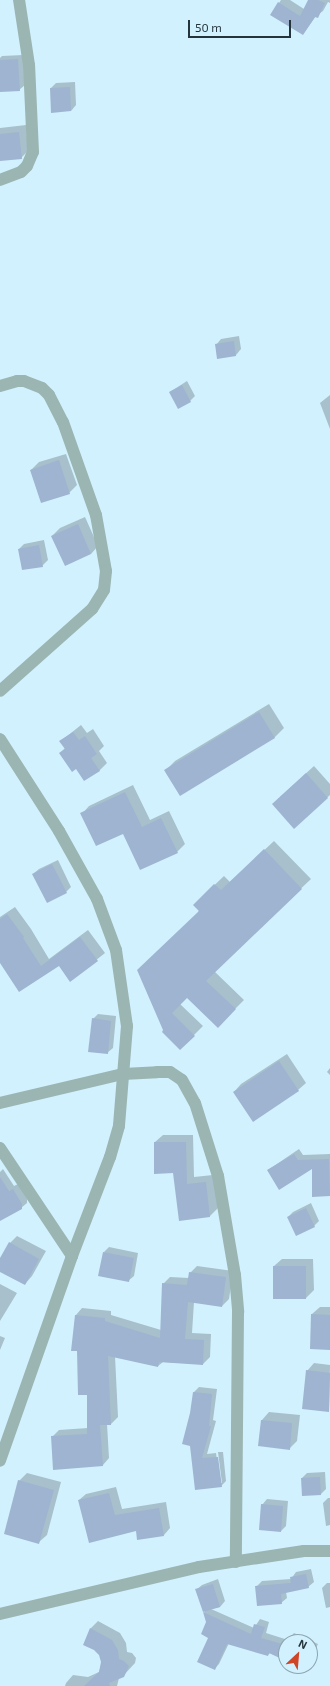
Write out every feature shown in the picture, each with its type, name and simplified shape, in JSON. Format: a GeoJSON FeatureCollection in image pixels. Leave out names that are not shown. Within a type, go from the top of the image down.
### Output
{"type":"FeatureCollection","features":[{"type":"Feature","properties":{"kind":"street"},"geometry":{"type":"LineString","coordinates":[[0,180],[21,172],[27,166],[33,152],[29,65],[19,0]]}},
{"type":"Feature","properties":{"kind":"street"},"geometry":{"type":"LineString","coordinates":[[0,386],[17,381],[24,381],[42,388],[49,395],[62,422],[96,515],[106,571],[104,590],[92,609],[0,691]]}},
{"type":"Feature","properties":{"kind":"street"},"geometry":{"type":"LineString","coordinates":[[0,739],[59,831],[97,899],[116,950],[127,1026],[119,1126],[110,1157],[72,1256],[0,1461]]}},
{"type":"Feature","properties":{"kind":"street"},"geometry":{"type":"LineString","coordinates":[[0,1103],[123,1074],[170,1072],[182,1080],[195,1103],[218,1176],[235,1275],[238,1312],[236,1562]]}},
{"type":"Feature","properties":{"kind":"street"},"geometry":{"type":"LineString","coordinates":[[0,1148],[72,1256]]}},
{"type":"Feature","properties":{"kind":"street"},"geometry":{"type":"LineString","coordinates":[[0,1614],[199,1568],[304,1551],[330,1551]]}},
{"type":"Feature","properties":{"kind":"building"},"geometry":{"type":"Polygon","coordinates":[[[308,0],[318,0],[325,3],[318,18],[315,17],[303,35],[270,15],[278,2],[300,16],[308,0]]]}},
{"type":"Feature","properties":{"kind":"building"},"geometry":{"type":"Polygon","coordinates":[[[18,59],[20,91],[0,92],[0,60],[18,59]]]}},
{"type":"Feature","properties":{"kind":"building"},"geometry":{"type":"Polygon","coordinates":[[[70,87],[71,111],[51,113],[50,88],[70,87]]]}},
{"type":"Feature","properties":{"kind":"building"},"geometry":{"type":"Polygon","coordinates":[[[19,132],[22,159],[0,161],[0,134],[19,132]]]}},
{"type":"Feature","properties":{"kind":"building"},"geometry":{"type":"Polygon","coordinates":[[[234,341],[236,356],[217,359],[215,344],[234,341]]]}},
{"type":"Feature","properties":{"kind":"building"},"geometry":{"type":"Polygon","coordinates":[[[182,385],[191,402],[178,409],[169,392],[182,385]]]}},
{"type":"Feature","properties":{"kind":"building"},"geometry":{"type":"Polygon","coordinates":[[[59,460],[70,494],[41,503],[30,470],[59,460]]]}},
{"type":"Feature","properties":{"kind":"building"},"geometry":{"type":"Polygon","coordinates":[[[78,524],[91,554],[65,566],[51,536],[78,524]]]}},
{"type":"Feature","properties":{"kind":"building"},"geometry":{"type":"Polygon","coordinates":[[[39,545],[43,567],[22,570],[18,549],[39,545]]]}},
{"type":"Feature","properties":{"kind":"building"},"geometry":{"type":"Polygon","coordinates":[[[259,712],[275,738],[180,796],[164,770],[259,712]]]}},
{"type":"Feature","properties":{"kind":"building"},"geometry":{"type":"Polygon","coordinates":[[[73,732],[79,740],[85,736],[97,754],[91,758],[100,771],[84,781],[76,769],[72,772],[59,753],[65,749],[59,741],[73,732]]]}},
{"type":"Feature","properties":{"kind":"building"},"geometry":{"type":"Polygon","coordinates":[[[306,773],[328,798],[294,829],[272,804],[306,773]]]}},
{"type":"Feature","properties":{"kind":"building"},"geometry":{"type":"Polygon","coordinates":[[[125,792],[142,827],[161,818],[178,853],[140,870],[123,834],[96,846],[80,813],[125,792]]]}},
{"type":"Feature","properties":{"kind":"building"},"geometry":{"type":"Polygon","coordinates":[[[264,849],[302,889],[206,981],[236,1009],[218,1028],[187,998],[172,1013],[195,1036],[180,1050],[162,1032],[163,1030],[137,970],[199,911],[193,905],[214,884],[221,890],[264,849]]]}},
{"type":"Feature","properties":{"kind":"building"},"geometry":{"type":"Polygon","coordinates":[[[52,864],[67,893],[47,903],[32,874],[52,864]]]}},
{"type":"Feature","properties":{"kind":"building"},"geometry":{"type":"Polygon","coordinates":[[[7,914],[24,937],[23,938],[41,966],[80,937],[98,961],[70,982],[59,966],[19,992],[0,963],[0,919],[7,914]]]}},
{"type":"Feature","properties":{"kind":"building"},"geometry":{"type":"Polygon","coordinates":[[[92,1018],[111,1021],[108,1054],[88,1052],[92,1018]]]}},
{"type":"Feature","properties":{"kind":"building"},"geometry":{"type":"Polygon","coordinates":[[[279,1061],[299,1091],[253,1122],[233,1092],[279,1061]]]}},
{"type":"Feature","properties":{"kind":"building"},"geometry":{"type":"Polygon","coordinates":[[[154,1142],[186,1142],[187,1184],[206,1182],[210,1217],[179,1221],[173,1173],[154,1174],[154,1142]]]}},
{"type":"Feature","properties":{"kind":"building"},"geometry":{"type":"Polygon","coordinates":[[[294,1154],[298,1160],[329,1159],[330,1196],[312,1197],[312,1169],[279,1190],[267,1170],[294,1154]]]}},
{"type":"Feature","properties":{"kind":"building"},"geometry":{"type":"Polygon","coordinates":[[[0,1177],[9,1191],[13,1189],[22,1204],[22,1209],[0,1221],[0,1177]]]}},
{"type":"Feature","properties":{"kind":"building"},"geometry":{"type":"Polygon","coordinates":[[[306,1208],[315,1227],[296,1236],[287,1217],[306,1208]]]}},
{"type":"Feature","properties":{"kind":"building"},"geometry":{"type":"Polygon","coordinates":[[[9,1242],[39,1259],[25,1285],[0,1272],[0,1258],[9,1242]]]}},
{"type":"Feature","properties":{"kind":"building"},"geometry":{"type":"Polygon","coordinates":[[[103,1252],[134,1258],[129,1282],[98,1276],[103,1252]]]}},
{"type":"Feature","properties":{"kind":"building"},"geometry":{"type":"Polygon","coordinates":[[[273,1266],[306,1266],[306,1299],[273,1299],[273,1266]]]}},
{"type":"Feature","properties":{"kind":"building"},"geometry":{"type":"Polygon","coordinates":[[[189,1272],[226,1277],[222,1307],[188,1302],[185,1339],[204,1340],[203,1365],[159,1362],[158,1367],[108,1356],[111,1425],[100,1425],[103,1466],[53,1470],[51,1436],[87,1434],[87,1395],[78,1395],[77,1351],[71,1351],[75,1315],[105,1318],[105,1321],[160,1338],[162,1283],[187,1285],[189,1272]]]}},
{"type":"Feature","properties":{"kind":"building"},"geometry":{"type":"Polygon","coordinates":[[[311,1314],[330,1315],[330,1350],[310,1349],[311,1314]]]}},
{"type":"Feature","properties":{"kind":"building"},"geometry":{"type":"Polygon","coordinates":[[[306,1370],[330,1373],[329,1412],[302,1409],[306,1370]]]}},
{"type":"Feature","properties":{"kind":"building"},"geometry":{"type":"Polygon","coordinates":[[[193,1392],[212,1394],[209,1426],[211,1426],[202,1458],[218,1457],[222,1487],[195,1490],[190,1446],[182,1444],[190,1413],[193,1392]]]}},
{"type":"Feature","properties":{"kind":"building"},"geometry":{"type":"Polygon","coordinates":[[[261,1420],[292,1423],[290,1450],[258,1446],[261,1420]]]}},
{"type":"Feature","properties":{"kind":"building"},"geometry":{"type":"Polygon","coordinates":[[[320,1477],[321,1495],[302,1496],[301,1478],[320,1477]]]}},
{"type":"Feature","properties":{"kind":"building"},"geometry":{"type":"Polygon","coordinates":[[[18,1480],[54,1490],[39,1544],[4,1534],[18,1480]]]}},
{"type":"Feature","properties":{"kind":"building"},"geometry":{"type":"Polygon","coordinates":[[[109,1493],[115,1515],[159,1508],[164,1536],[137,1540],[136,1531],[89,1543],[78,1500],[109,1493]]]}},
{"type":"Feature","properties":{"kind":"building"},"geometry":{"type":"Polygon","coordinates":[[[261,1504],[283,1506],[281,1532],[259,1530],[261,1504]]]}},
{"type":"Feature","properties":{"kind":"building"},"geometry":{"type":"Polygon","coordinates":[[[306,1574],[309,1588],[281,1594],[282,1604],[257,1606],[255,1586],[291,1583],[290,1577],[306,1574]]]}},
{"type":"Feature","properties":{"kind":"building"},"geometry":{"type":"Polygon","coordinates":[[[213,1584],[220,1607],[203,1612],[195,1589],[213,1584]]]}},
{"type":"Feature","properties":{"kind":"building"},"geometry":{"type":"Polygon","coordinates":[[[203,1612],[251,1634],[254,1624],[265,1627],[261,1638],[278,1643],[278,1657],[269,1653],[268,1656],[227,1644],[215,1670],[197,1662],[208,1638],[201,1634],[206,1622],[203,1612]]]}},
{"type":"Feature","properties":{"kind":"building"},"geometry":{"type":"Polygon","coordinates":[[[90,1628],[112,1640],[118,1650],[119,1659],[124,1661],[129,1666],[124,1677],[109,1683],[110,1686],[84,1686],[99,1672],[101,1662],[99,1655],[94,1650],[83,1645],[90,1628]]]}}]}
